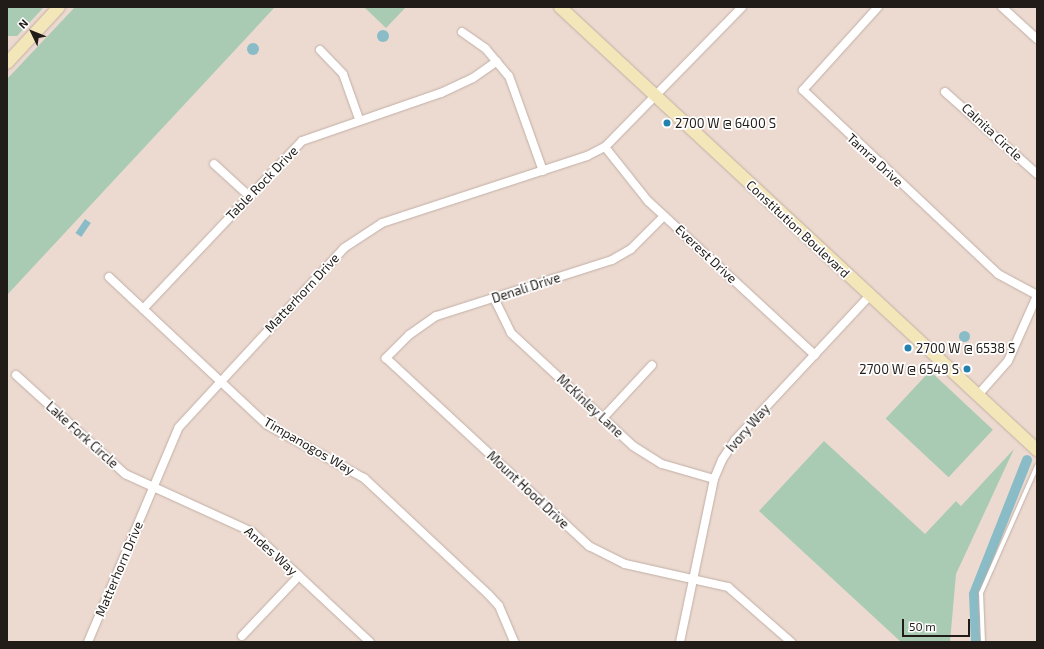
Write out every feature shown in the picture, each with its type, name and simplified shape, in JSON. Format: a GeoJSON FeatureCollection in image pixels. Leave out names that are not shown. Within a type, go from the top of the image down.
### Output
{"type":"FeatureCollection","features":[{"type":"Feature","properties":{"kind":"main road"},"geometry":{"type":"LineString","coordinates":[[7,63],[60,7]]}},
{"type":"Feature","properties":{"kind":"main road","name":"Constitution Boulevard"},"geometry":{"type":"LineString","coordinates":[[560,7],[1037,450]]}},
{"type":"Feature","properties":{"kind":"street","name":"Matterhorn Drive"},"geometry":{"type":"LineString","coordinates":[[88,642],[179,427],[344,248],[366,230],[543,171],[605,147],[657,97],[742,7]]}},
{"type":"Feature","properties":{"kind":"street","name":"Tamra Drive"},"geometry":{"type":"LineString","coordinates":[[878,7],[803,90],[998,274],[1037,295]]}},
{"type":"Feature","properties":{"kind":"street"},"geometry":{"type":"LineString","coordinates":[[1002,7],[1037,39]]}},
{"type":"Feature","properties":{"kind":"street"},"geometry":{"type":"LineString","coordinates":[[462,32],[497,61],[515,90],[543,171]]}},
{"type":"Feature","properties":{"kind":"street"},"geometry":{"type":"LineString","coordinates":[[320,50],[343,74],[359,119]]}},
{"type":"Feature","properties":{"kind":"street","name":"Table Rock Drive"},"geometry":{"type":"LineString","coordinates":[[143,310],[302,141],[359,119],[441,93],[473,78],[497,61]]}},
{"type":"Feature","properties":{"kind":"street","name":"Calnita Circle"},"geometry":{"type":"LineString","coordinates":[[945,92],[1037,174]]}},
{"type":"Feature","properties":{"kind":"street","name":"Everest Drive"},"geometry":{"type":"LineString","coordinates":[[605,147],[633,184],[664,216],[815,355]]}},
{"type":"Feature","properties":{"kind":"street"},"geometry":{"type":"LineString","coordinates":[[214,164],[249,196]]}},
{"type":"Feature","properties":{"kind":"street","name":"Denali Drive"},"geometry":{"type":"LineString","coordinates":[[386,358],[421,324],[494,298],[612,260],[631,249],[664,216]]}},
{"type":"Feature","properties":{"kind":"street","name":"Timpanogos Way"},"geometry":{"type":"LineString","coordinates":[[109,277],[267,424],[364,478],[499,606],[514,642]]}},
{"type":"Feature","properties":{"kind":"street","name":"Ivory Way"},"geometry":{"type":"LineString","coordinates":[[680,642],[714,479],[735,440],[870,295]]}},
{"type":"Feature","properties":{"kind":"street"},"geometry":{"type":"LineString","coordinates":[[978,395],[1008,361],[1037,295]]}},
{"type":"Feature","properties":{"kind":"street","name":"McKinley Lane"},"geometry":{"type":"LineString","coordinates":[[494,298],[512,333],[646,456],[714,479]]}},
{"type":"Feature","properties":{"kind":"street","name":"Mount Hood Drive"},"geometry":{"type":"LineString","coordinates":[[386,358],[589,546],[625,564],[722,584],[738,592],[791,642]]}},
{"type":"Feature","properties":{"kind":"street"},"geometry":{"type":"LineString","coordinates":[[603,418],[652,365]]}},
{"type":"Feature","properties":{"kind":"street","name":"Lake Fork Circle"},"geometry":{"type":"LineString","coordinates":[[16,375],[116,468],[153,488]]}},
{"type":"Feature","properties":{"kind":"street","name":"Andes Way"},"geometry":{"type":"LineString","coordinates":[[153,488],[241,525],[370,642]]}},
{"type":"Feature","properties":{"kind":"street"},"geometry":{"type":"LineString","coordinates":[[242,636],[299,576]]}},
{"type":"Feature","properties":{"kind":"lane"},"geometry":{"type":"LineString","coordinates":[[983,642],[981,593],[1037,466]]}},
{"type":"Feature","properties":{"kind":"green space"},"geometry":{"type":"Polygon","coordinates":[[[7,7],[44,7],[17,36],[7,36],[7,7]]]}},
{"type":"Feature","properties":{"kind":"green space"},"geometry":{"type":"Polygon","coordinates":[[[75,7],[275,7],[7,295],[7,79],[75,7]]]}},
{"type":"Feature","properties":{"kind":"green space"},"geometry":{"type":"Polygon","coordinates":[[[364,7],[406,7],[386,28],[364,7]]]}},
{"type":"Feature","properties":{"kind":"green space"},"geometry":{"type":"Polygon","coordinates":[[[930,371],[993,430],[949,477],[886,419],[930,371]]]}},
{"type":"Feature","properties":{"kind":"green space"},"geometry":{"type":"Polygon","coordinates":[[[824,441],[925,534],[956,501],[961,506],[1014,449],[956,574],[950,642],[901,642],[759,511],[824,441]]]}},
{"type":"Feature","properties":{"kind":"water"},"geometry":{"type":"Polygon","coordinates":[[[385,30],[388,31],[388,41],[381,42],[378,41],[377,34],[378,31],[385,30]]]}},
{"type":"Feature","properties":{"kind":"water"},"geometry":{"type":"Polygon","coordinates":[[[253,43],[257,45],[259,49],[257,53],[253,55],[249,53],[247,49],[249,45],[253,43]]]}},
{"type":"Feature","properties":{"kind":"water"},"geometry":{"type":"Polygon","coordinates":[[[85,219],[91,223],[81,237],[75,233],[85,219]]]}},
{"type":"Feature","properties":{"kind":"water"},"geometry":{"type":"Polygon","coordinates":[[[962,331],[966,331],[968,332],[968,340],[962,341],[959,338],[959,334],[962,331]]]}},
{"type":"Feature","properties":{"kind":"waterway"},"geometry":{"type":"LineString","coordinates":[[976,642],[974,594],[1027,460]]}},
{"type":"Feature","properties":{"kind":"place","name":"2700 W @ 6400 S"},"geometry":{"type":"Point","coordinates":[667,123]}},
{"type":"Feature","properties":{"kind":"place","name":"2700 W @ 6538 S"},"geometry":{"type":"Point","coordinates":[908,348]}},
{"type":"Feature","properties":{"kind":"place","name":"2700 W @ 6549 S"},"geometry":{"type":"Point","coordinates":[967,369]}}]}
